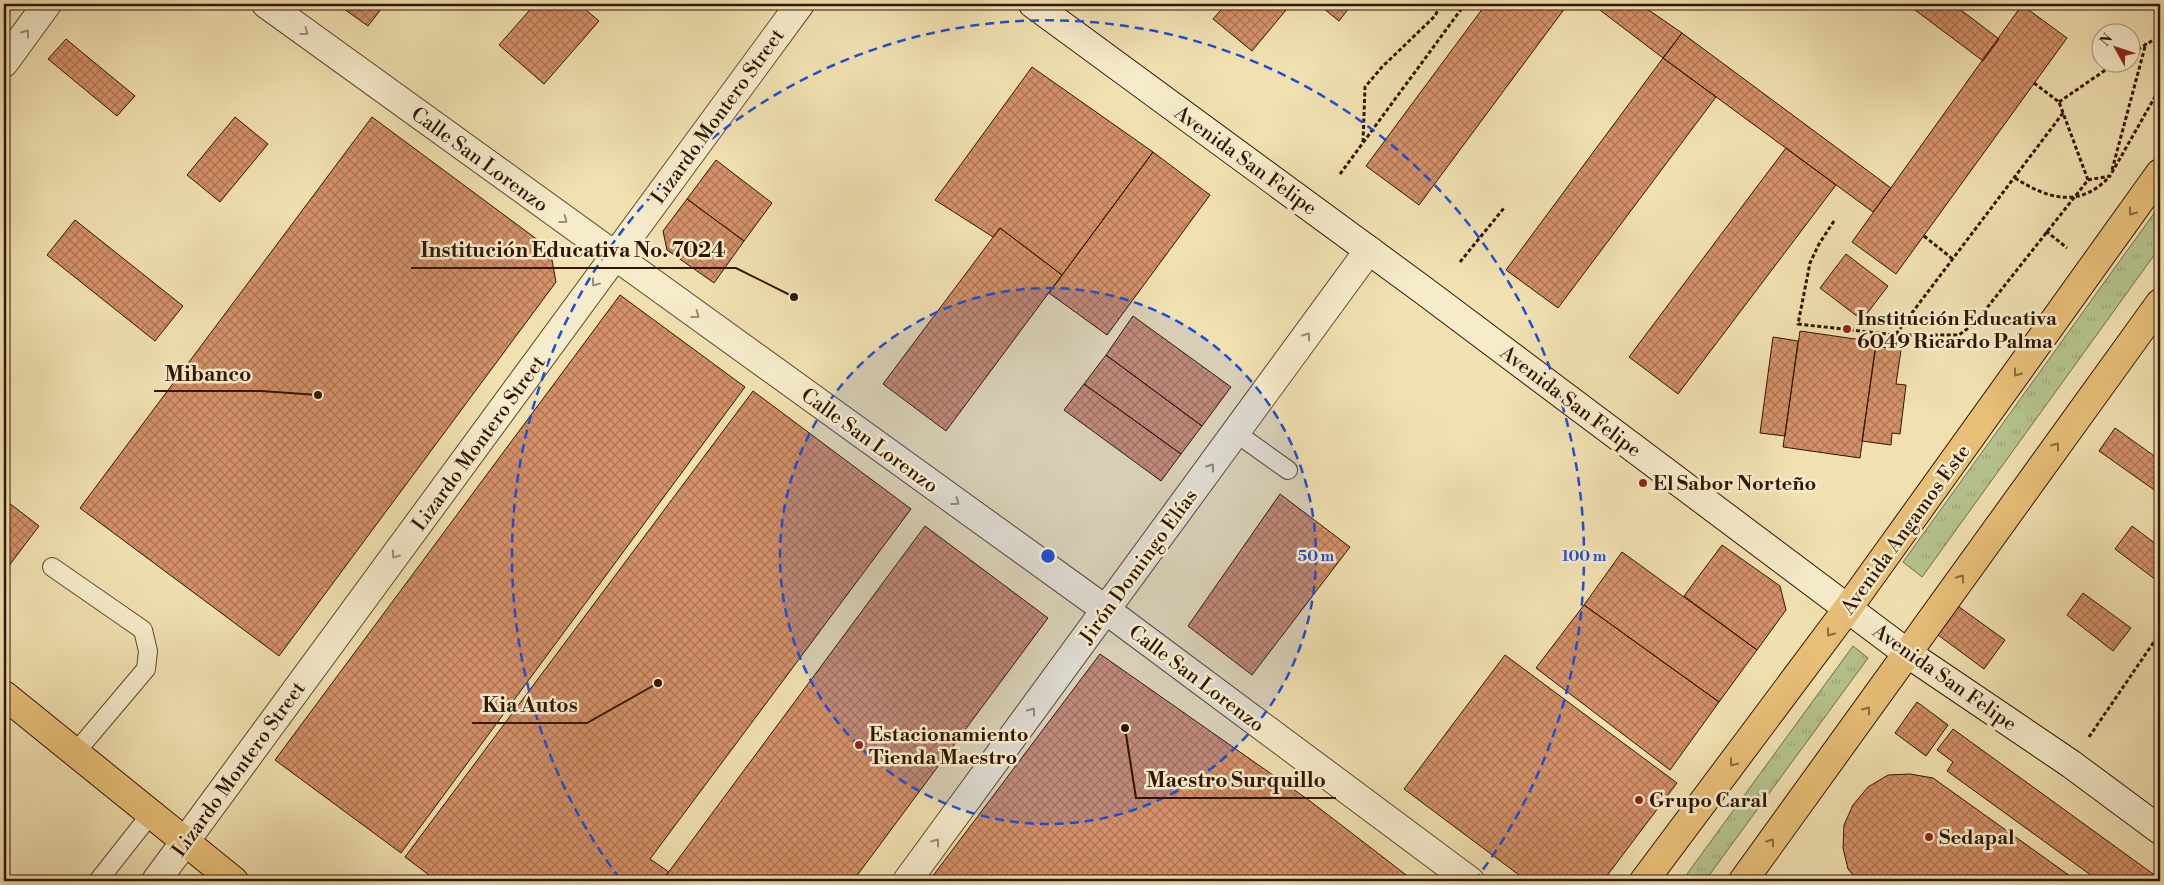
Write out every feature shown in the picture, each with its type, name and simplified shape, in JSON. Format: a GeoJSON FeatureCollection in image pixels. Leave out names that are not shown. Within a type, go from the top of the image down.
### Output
{"type":"FeatureCollection","features":[{"type":"Feature","properties":{"kind":"main road","name":"Avenida Angamos Este"},"geometry":{"type":"LineString","coordinates":[[1644,881],[1848,608],[2160,173]]}},
{"type":"Feature","properties":{"kind":"main road"},"geometry":{"type":"LineString","coordinates":[[1742,881],[2160,303]]}},
{"type":"Feature","properties":{"kind":"main road"},"geometry":{"type":"LineString","coordinates":[[4,696],[234,881]]}},
{"type":"Feature","properties":{"kind":"street"},"geometry":{"type":"LineString","coordinates":[[4,63],[47,4]]}},
{"type":"Feature","properties":{"kind":"street","name":"Calle San Lorenzo"},"geometry":{"type":"LineString","coordinates":[[266,4],[1106,610],[1470,881]]}},
{"type":"Feature","properties":{"kind":"street","name":"Lizardo Montero Street"},"geometry":{"type":"LineString","coordinates":[[156,881],[800,4]]}},
{"type":"Feature","properties":{"kind":"street","name":"Avenida San Felipe"},"geometry":{"type":"LineString","coordinates":[[1033,4],[1369,250],[1908,652],[2071,764],[2160,830]]}},
{"type":"Feature","properties":{"kind":"street","name":"Jirón Domingo Elías"},"geometry":{"type":"LineString","coordinates":[[907,881],[1369,250]]}},
{"type":"Feature","properties":{"kind":"lane"},"geometry":{"type":"LineString","coordinates":[[1236,432],[1288,470]]}},
{"type":"Feature","properties":{"kind":"lane"},"geometry":{"type":"LineString","coordinates":[[52,567],[142,630],[148,651],[146,669],[74,753]]}},
{"type":"Feature","properties":{"kind":"lane"},"geometry":{"type":"LineString","coordinates":[[98,881],[150,815]]}},
{"type":"Feature","properties":{"kind":"path"},"geometry":{"type":"LineString","coordinates":[[1363,142],[1365,87],[1382,67],[1435,16],[1441,4]]}},
{"type":"Feature","properties":{"kind":"path"},"geometry":{"type":"LineString","coordinates":[[1340,174],[1465,4]]}},
{"type":"Feature","properties":{"kind":"path"},"geometry":{"type":"LineString","coordinates":[[2142,46],[2160,36]]}},
{"type":"Feature","properties":{"kind":"path"},"geometry":{"type":"LineString","coordinates":[[2110,176],[2146,43]]}},
{"type":"Feature","properties":{"kind":"path"},"geometry":{"type":"LineString","coordinates":[[2059,102],[2103,72]]}},
{"type":"Feature","properties":{"kind":"path"},"geometry":{"type":"LineString","coordinates":[[2034,83],[2059,102],[2088,180]]}},
{"type":"Feature","properties":{"kind":"path"},"geometry":{"type":"LineString","coordinates":[[2015,178],[2036,191],[2049,196],[2074,198],[2100,187],[2110,176],[2160,88]]}},
{"type":"Feature","properties":{"kind":"path"},"geometry":{"type":"LineString","coordinates":[[1896,335],[2063,114]]}},
{"type":"Feature","properties":{"kind":"path"},"geometry":{"type":"LineString","coordinates":[[1834,221],[1819,244],[1810,263],[1798,324],[1896,335],[1959,335],[1975,322],[2088,180],[2110,176]]}},
{"type":"Feature","properties":{"kind":"path"},"geometry":{"type":"LineString","coordinates":[[1460,262],[1504,208]]}},
{"type":"Feature","properties":{"kind":"path"},"geometry":{"type":"LineString","coordinates":[[2046,231],[2059,242]]}},
{"type":"Feature","properties":{"kind":"path"},"geometry":{"type":"LineString","coordinates":[[1924,236],[1954,260]]}},
{"type":"Feature","properties":{"kind":"path"},"geometry":{"type":"LineString","coordinates":[[2071,764],[2160,633]]}},
{"type":"Feature","properties":{"kind":"green space"},"geometry":{"type":"Polygon","coordinates":[[[2160,205],[2160,247],[1922,577],[1903,562],[2160,205]]]}},
{"type":"Feature","properties":{"kind":"green space"},"geometry":{"type":"Polygon","coordinates":[[[1853,646],[1868,658],[1705,881],[1682,881],[1853,646]]]}},
{"type":"Feature","properties":{"kind":"building"},"geometry":{"type":"Polygon","coordinates":[[[337,4],[385,4],[368,26],[337,4]]]}},
{"type":"Feature","properties":{"kind":"building"},"geometry":{"type":"Polygon","coordinates":[[[535,4],[579,4],[599,21],[544,84],[499,45],[535,4]]]}},
{"type":"Feature","properties":{"kind":"building"},"geometry":{"type":"Polygon","coordinates":[[[1226,4],[1291,4],[1252,51],[1213,19],[1226,4]]]}},
{"type":"Feature","properties":{"kind":"building"},"geometry":{"type":"Polygon","coordinates":[[[1318,4],[1352,4],[1339,21],[1318,4]]]}},
{"type":"Feature","properties":{"kind":"building"},"geometry":{"type":"Polygon","coordinates":[[[1486,4],[1568,4],[1419,205],[1366,166],[1486,4]]]}},
{"type":"Feature","properties":{"kind":"building"},"geometry":{"type":"Polygon","coordinates":[[[1592,4],[1640,4],[1682,33],[1663,58],[1592,4]]]}},
{"type":"Feature","properties":{"kind":"building"},"geometry":{"type":"Polygon","coordinates":[[[1907,4],[1953,4],[1999,39],[1983,61],[1907,4]]]}},
{"type":"Feature","properties":{"kind":"building"},"geometry":{"type":"Polygon","coordinates":[[[1953,4],[1966,4],[1962,10],[1953,4]]]}},
{"type":"Feature","properties":{"kind":"building"},"geometry":{"type":"Polygon","coordinates":[[[2022,5],[2067,38],[1896,274],[1852,242],[2022,5]]]}},
{"type":"Feature","properties":{"kind":"building"},"geometry":{"type":"Polygon","coordinates":[[[1682,33],[1891,188],[1873,212],[1663,58],[1682,33]]]}},
{"type":"Feature","properties":{"kind":"building"},"geometry":{"type":"Polygon","coordinates":[[[66,39],[135,96],[117,116],[48,59],[66,39]]]}},
{"type":"Feature","properties":{"kind":"building"},"geometry":{"type":"Polygon","coordinates":[[[1663,58],[1716,97],[1558,308],[1506,270],[1663,58]]]}},
{"type":"Feature","properties":{"kind":"building"},"geometry":{"type":"Polygon","coordinates":[[[1032,67],[1153,152],[1062,275],[1000,228],[993,237],[935,200],[1032,67]]]}},
{"type":"Feature","properties":{"kind":"building"},"geometry":{"type":"Polygon","coordinates":[[[235,117],[268,144],[220,202],[187,175],[235,117]]]}},
{"type":"Feature","properties":{"kind":"building"},"geometry":{"type":"Polygon","coordinates":[[[372,117],[550,249],[556,282],[279,656],[80,508],[372,117]]]}},
{"type":"Feature","properties":{"kind":"building"},"geometry":{"type":"Polygon","coordinates":[[[1786,148],[1836,185],[1678,394],[1629,357],[1786,148]]]}},
{"type":"Feature","properties":{"kind":"building"},"geometry":{"type":"Polygon","coordinates":[[[1153,152],[1210,195],[1107,335],[1049,293],[1153,152]]]}},
{"type":"Feature","properties":{"kind":"building"},"geometry":{"type":"Polygon","coordinates":[[[716,160],[772,203],[744,241],[687,199],[716,160]]]}},
{"type":"Feature","properties":{"kind":"building"},"geometry":{"type":"Polygon","coordinates":[[[687,199],[744,241],[714,283],[667,250],[663,231],[687,199]]]}},
{"type":"Feature","properties":{"kind":"building"},"geometry":{"type":"Polygon","coordinates":[[[75,220],[183,306],[155,341],[47,255],[75,220]]]}},
{"type":"Feature","properties":{"kind":"building"},"geometry":{"type":"Polygon","coordinates":[[[1000,228],[1062,275],[946,431],[883,384],[1000,228]]]}},
{"type":"Feature","properties":{"kind":"building"},"geometry":{"type":"Polygon","coordinates":[[[1846,254],[1888,286],[1862,320],[1820,288],[1846,254]]]}},
{"type":"Feature","properties":{"kind":"building"},"geometry":{"type":"Polygon","coordinates":[[[620,295],[745,387],[401,853],[275,760],[620,295]]]}},
{"type":"Feature","properties":{"kind":"building"},"geometry":{"type":"Polygon","coordinates":[[[1133,316],[1231,387],[1202,426],[1106,355],[1133,316]]]}},
{"type":"Feature","properties":{"kind":"building"},"geometry":{"type":"Polygon","coordinates":[[[1800,331],[1876,342],[1860,458],[1783,447],[1800,331]]]}},
{"type":"Feature","properties":{"kind":"building"},"geometry":{"type":"Polygon","coordinates":[[[1773,337],[1798,341],[1785,436],[1760,433],[1773,337]]]}},
{"type":"Feature","properties":{"kind":"building"},"geometry":{"type":"Polygon","coordinates":[[[1876,346],[1901,350],[1896,384],[1906,385],[1900,434],[1892,433],[1891,445],[1862,441],[1876,346]]]}},
{"type":"Feature","properties":{"kind":"building"},"geometry":{"type":"Polygon","coordinates":[[[1106,355],[1202,426],[1181,454],[1084,384],[1106,355]]]}},
{"type":"Feature","properties":{"kind":"building"},"geometry":{"type":"Polygon","coordinates":[[[1084,384],[1181,454],[1161,481],[1064,410],[1084,384]]]}},
{"type":"Feature","properties":{"kind":"building"},"geometry":{"type":"Polygon","coordinates":[[[753,391],[911,509],[650,859],[669,872],[662,881],[494,881],[488,877],[484,881],[437,881],[405,857],[753,391]]]}},
{"type":"Feature","properties":{"kind":"building"},"geometry":{"type":"Polygon","coordinates":[[[2115,428],[2160,460],[2160,494],[2099,451],[2115,428]]]}},
{"type":"Feature","properties":{"kind":"building"},"geometry":{"type":"Polygon","coordinates":[[[1280,494],[1350,547],[1252,675],[1188,626],[1280,494]]]}},
{"type":"Feature","properties":{"kind":"building"},"geometry":{"type":"Polygon","coordinates":[[[4,499],[39,526],[5,571],[4,570],[4,499]]]}},
{"type":"Feature","properties":{"kind":"building","name":"Estacionamiento Tienda Maestro"},"geometry":{"type":"Polygon","coordinates":[[[925,526],[1048,618],[853,881],[662,881],[925,526]]]}},
{"type":"Feature","properties":{"kind":"building"},"geometry":{"type":"Polygon","coordinates":[[[2132,526],[2160,547],[2160,583],[2115,549],[2132,526]]]}},
{"type":"Feature","properties":{"kind":"building"},"geometry":{"type":"Polygon","coordinates":[[[1722,545],[1780,586],[1786,610],[1757,650],[1684,596],[1722,545]]]}},
{"type":"Feature","properties":{"kind":"building"},"geometry":{"type":"Polygon","coordinates":[[[1622,552],[1757,650],[1719,702],[1584,605],[1622,552]]]}},
{"type":"Feature","properties":{"kind":"building"},"geometry":{"type":"Polygon","coordinates":[[[2083,593],[2131,628],[2113,651],[2067,615],[2083,593]]]}},
{"type":"Feature","properties":{"kind":"building"},"geometry":{"type":"Polygon","coordinates":[[[1955,604],[2005,640],[1984,669],[1934,632],[1955,604]]]}},
{"type":"Feature","properties":{"kind":"building"},"geometry":{"type":"Polygon","coordinates":[[[1584,605],[1719,702],[1670,770],[1536,668],[1584,605]]]}},
{"type":"Feature","properties":{"kind":"building"},"geometry":{"type":"Polygon","coordinates":[[[1100,654],[1310,801],[1414,881],[929,881],[1100,654]]]}},
{"type":"Feature","properties":{"kind":"building"},"geometry":{"type":"Polygon","coordinates":[[[1505,655],[1677,783],[1603,881],[1527,881],[1404,789],[1505,655]]]}},
{"type":"Feature","properties":{"kind":"building"},"geometry":{"type":"Polygon","coordinates":[[[1917,702],[1948,725],[1926,756],[1895,733],[1917,702]]]}},
{"type":"Feature","properties":{"kind":"building"},"geometry":{"type":"Polygon","coordinates":[[[1953,729],[2160,879],[2160,881],[2099,881],[1947,771],[1953,762],[1937,750],[1953,729]]]}},
{"type":"Feature","properties":{"kind":"building","name":"Sedapal"},"geometry":{"type":"Polygon","coordinates":[[[1910,774],[1933,778],[2077,881],[1858,881],[1848,869],[1843,848],[1844,825],[1853,805],[1868,787],[1888,775],[1910,774]]]}},
{"type":"Feature","properties":{"kind":"place","name":"Institución Educativa No. 7024"},"geometry":{"type":"Point","coordinates":[794,297]}},
{"type":"Feature","properties":{"kind":"place","name":"Institución Educativa 6049 Ricardo Palma"},"geometry":{"type":"Point","coordinates":[1847,329]}},
{"type":"Feature","properties":{"kind":"place","name":"Mibanco"},"geometry":{"type":"Point","coordinates":[318,395]}},
{"type":"Feature","properties":{"kind":"place","name":"El Sabor Norteño"},"geometry":{"type":"Point","coordinates":[1643,483]}},
{"type":"Feature","properties":{"kind":"place","name":"Kia Autos"},"geometry":{"type":"Point","coordinates":[658,683]}},
{"type":"Feature","properties":{"kind":"place","name":"Maestro Surquillo"},"geometry":{"type":"Point","coordinates":[1125,728]}},
{"type":"Feature","properties":{"kind":"place","name":"Estacionamiento Tienda Maestro"},"geometry":{"type":"Point","coordinates":[859,745]}},
{"type":"Feature","properties":{"kind":"place","name":"Grupo Caral"},"geometry":{"type":"Point","coordinates":[1639,800]}},
{"type":"Feature","properties":{"kind":"place","name":"Sedapal"},"geometry":{"type":"Point","coordinates":[1929,837]}}]}
